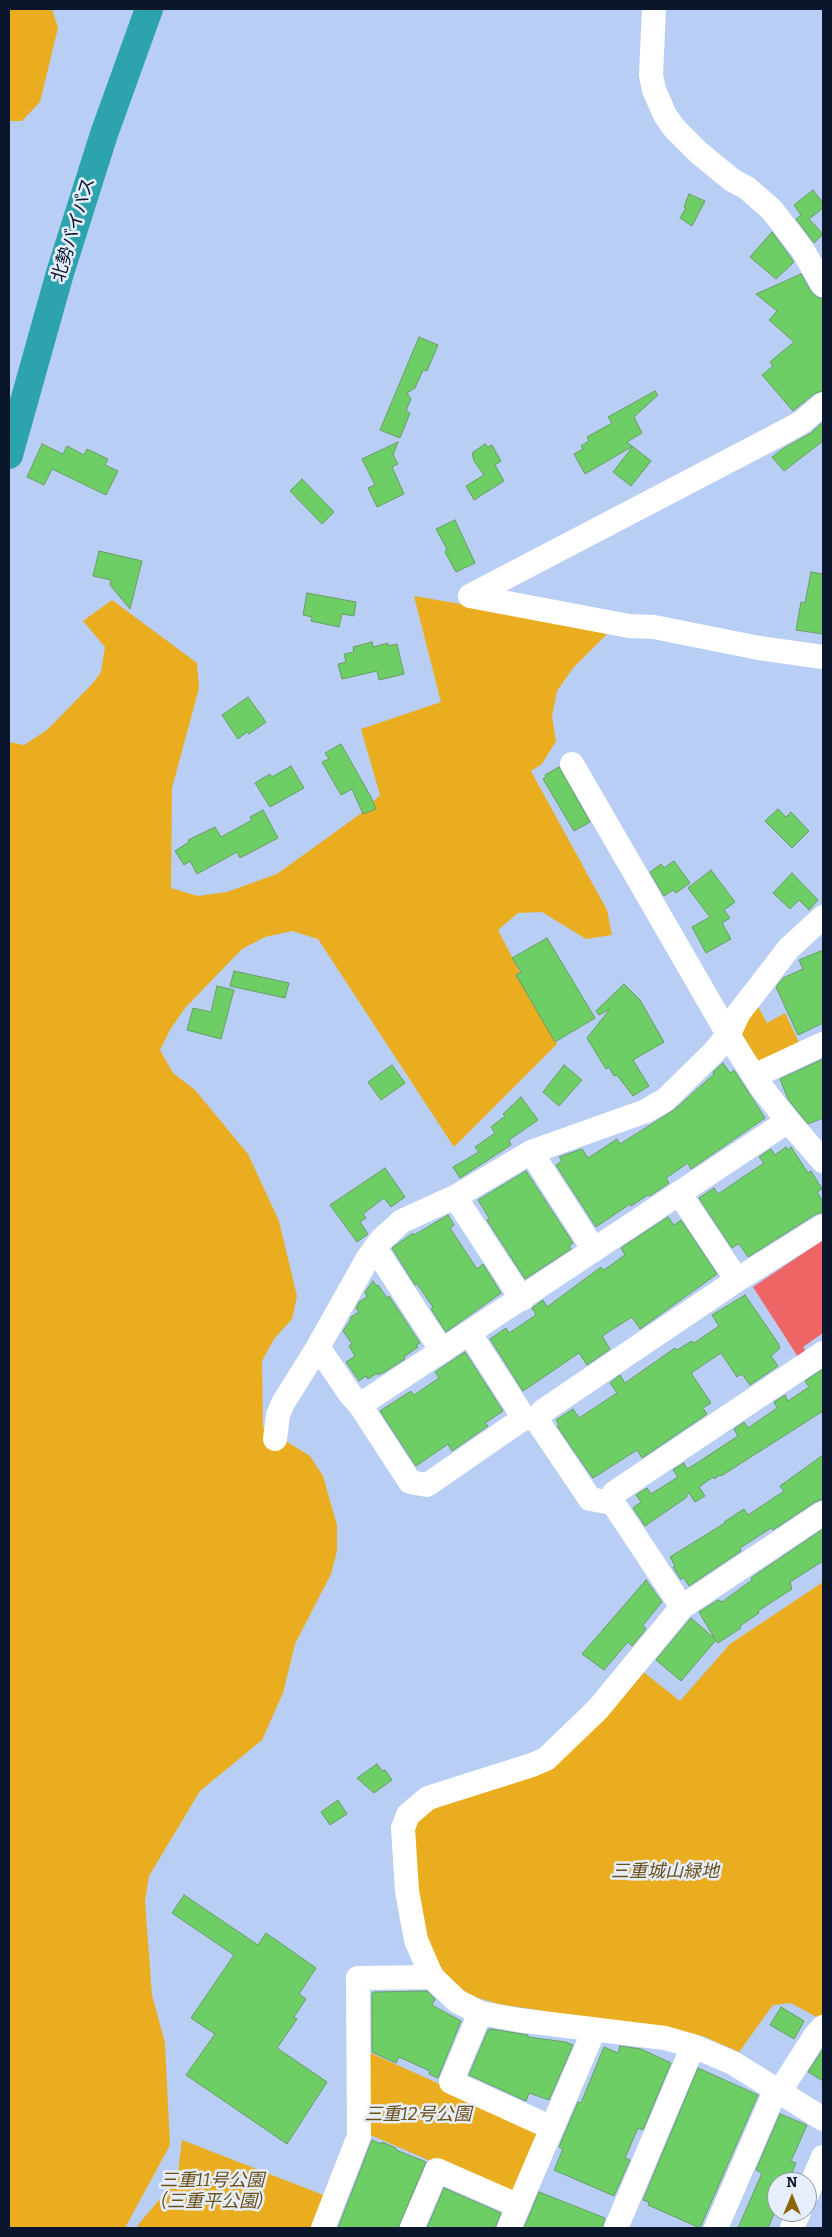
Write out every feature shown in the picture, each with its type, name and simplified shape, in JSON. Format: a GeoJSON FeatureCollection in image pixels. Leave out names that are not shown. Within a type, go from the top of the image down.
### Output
{"type":"FeatureCollection","features":[{"type":"Feature","properties":{"kind":"highway","name":"北勢バイパス"},"geometry":{"type":"LineString","coordinates":[[9,455],[66,254],[104,134],[149,9]]}},
{"type":"Feature","properties":{"kind":"street"},"geometry":{"type":"LineString","coordinates":[[654,9],[651,75],[654,90],[665,114],[674,128],[698,152],[732,180],[747,188],[772,210],[802,249],[823,285]]}},
{"type":"Feature","properties":{"kind":"street"},"geometry":{"type":"LineString","coordinates":[[823,404],[802,422],[782,433],[470,596],[629,626],[654,627],[759,648],[823,657]]}},
{"type":"Feature","properties":{"kind":"street"},"geometry":{"type":"LineString","coordinates":[[572,764],[754,1076],[788,1121],[818,1148]]}},
{"type":"Feature","properties":{"kind":"street"},"geometry":{"type":"LineString","coordinates":[[274,1439],[278,1415],[283,1403],[318,1347],[375,1248],[402,1221],[455,1196],[544,1146],[646,1111],[665,1100],[686,1082],[729,1034],[738,1014],[789,948],[823,917]]}},
{"type":"Feature","properties":{"kind":"street"},"geometry":{"type":"LineString","coordinates":[[754,1076],[823,1044]]}},
{"type":"Feature","properties":{"kind":"street"},"geometry":{"type":"LineString","coordinates":[[360,1405],[470,1334],[788,1121]]}},
{"type":"Feature","properties":{"kind":"street"},"geometry":{"type":"LineString","coordinates":[[531,1152],[594,1250]]}},
{"type":"Feature","properties":{"kind":"street"},"geometry":{"type":"LineString","coordinates":[[679,1193],[737,1280]]}},
{"type":"Feature","properties":{"kind":"street"},"geometry":{"type":"LineString","coordinates":[[455,1196],[522,1299]]}},
{"type":"Feature","properties":{"kind":"street"},"geometry":{"type":"LineString","coordinates":[[318,1347],[350,1394],[360,1405],[410,1482],[426,1485],[543,1411],[737,1280],[823,1226]]}},
{"type":"Feature","properties":{"kind":"street"},"geometry":{"type":"LineString","coordinates":[[375,1248],[442,1351]]}},
{"type":"Feature","properties":{"kind":"street"},"geometry":{"type":"LineString","coordinates":[[470,1334],[590,1499],[613,1503]]}},
{"type":"Feature","properties":{"kind":"street"},"geometry":{"type":"LineString","coordinates":[[682,1607],[613,1503],[614,1494],[823,1354]]}},
{"type":"Feature","properties":{"kind":"street"},"geometry":{"type":"LineString","coordinates":[[823,1513],[682,1607],[598,1709],[546,1759],[428,1798],[408,1815],[403,1828],[407,1891],[416,1940],[432,1977],[458,2001],[480,2013],[518,2020],[665,2038],[693,2046],[733,2063],[823,2119]]}},
{"type":"Feature","properties":{"kind":"street"},"geometry":{"type":"LineString","coordinates":[[322,2228],[359,2136],[358,1978],[432,1977]]}},
{"type":"Feature","properties":{"kind":"street"},"geometry":{"type":"LineString","coordinates":[[480,2013],[451,2082],[552,2128]]}},
{"type":"Feature","properties":{"kind":"street"},"geometry":{"type":"LineString","coordinates":[[716,2228],[778,2090],[823,2027]]}},
{"type":"Feature","properties":{"kind":"street"},"geometry":{"type":"LineString","coordinates":[[510,2228],[594,2030]]}},
{"type":"Feature","properties":{"kind":"street"},"geometry":{"type":"LineString","coordinates":[[616,2228],[693,2046]]}},
{"type":"Feature","properties":{"kind":"street"},"geometry":{"type":"LineString","coordinates":[[817,2172],[823,2157]]}},
{"type":"Feature","properties":{"kind":"street"},"geometry":{"type":"LineString","coordinates":[[412,2228],[437,2170],[519,2206]]}},
{"type":"Feature","properties":{"kind":"green space"},"geometry":{"type":"Polygon","coordinates":[[[9,9],[52,9],[58,28],[40,102],[22,121],[9,121],[9,9]]]}},
{"type":"Feature","properties":{"kind":"green space"},"geometry":{"type":"Polygon","coordinates":[[[414,596],[611,630],[573,668],[557,691],[552,717],[556,741],[542,764],[531,771],[607,910],[612,935],[586,939],[542,912],[518,913],[498,930],[557,1044],[454,1147],[318,939],[292,931],[265,937],[242,949],[186,1007],[171,1028],[160,1050],[173,1073],[195,1090],[248,1154],[279,1221],[297,1296],[292,1319],[274,1339],[262,1361],[263,1427],[310,1456],[323,1476],[337,1525],[337,1551],[331,1574],[295,1644],[283,1693],[262,1740],[200,1791],[149,1876],[145,1901],[152,1995],[165,2043],[170,2145],[125,2228],[9,2228],[9,742],[24,745],[47,730],[93,683],[101,672],[105,647],[83,621],[112,600],[197,663],[199,688],[172,788],[171,888],[198,896],[227,892],[277,874],[363,812],[380,795],[361,729],[441,702],[414,596]]]}},
{"type":"Feature","properties":{"kind":"green space"},"geometry":{"type":"Polygon","coordinates":[[[756,1003],[767,1023],[785,1013],[801,1047],[759,1062],[742,1034],[756,1003]]]}},
{"type":"Feature","properties":{"kind":"green space","name":"三重城山緑地"},"geometry":{"type":"Polygon","coordinates":[[[823,1582],[823,2019],[791,2003],[773,2005],[739,2052],[703,2036],[499,2004],[478,1998],[464,1991],[444,1972],[425,1940],[411,1860],[416,1819],[421,1813],[503,1782],[641,1670],[680,1701],[730,1644],[823,1582]]]}},
{"type":"Feature","properties":{"kind":"green space","name":"三重12号公園"},"geometry":{"type":"Polygon","coordinates":[[[366,2051],[538,2128],[541,2136],[518,2192],[509,2195],[366,2133],[366,2051]]]}},
{"type":"Feature","properties":{"kind":"green space","name":"三重11号公園 (三重平公園)"},"geometry":{"type":"Polygon","coordinates":[[[182,2140],[326,2196],[314,2228],[140,2228],[137,2226],[175,2181],[182,2140]]]}},
{"type":"Feature","properties":{"kind":"shaded area"},"geometry":{"type":"Polygon","coordinates":[[[823,1240],[823,1333],[803,1347],[808,1355],[800,1360],[753,1287],[823,1240]]]}},
{"type":"Feature","properties":{"kind":"building"},"geometry":{"type":"Polygon","coordinates":[[[813,190],[823,203],[823,208],[809,219],[823,234],[814,243],[796,219],[801,215],[794,205],[813,190]]]}},
{"type":"Feature","properties":{"kind":"building"},"geometry":{"type":"Polygon","coordinates":[[[689,194],[705,201],[692,226],[680,218],[686,208],[684,207],[689,194]]]}},
{"type":"Feature","properties":{"kind":"building"},"geometry":{"type":"Polygon","coordinates":[[[772,232],[794,262],[776,279],[750,257],[772,232]]]}},
{"type":"Feature","properties":{"kind":"building"},"geometry":{"type":"Polygon","coordinates":[[[801,274],[811,292],[823,299],[823,391],[814,394],[793,411],[762,375],[773,366],[770,362],[794,342],[769,320],[777,311],[756,294],[801,274]]]}},
{"type":"Feature","properties":{"kind":"building"},"geometry":{"type":"Polygon","coordinates":[[[419,337],[438,345],[427,371],[423,370],[415,388],[407,393],[411,399],[406,411],[410,413],[400,438],[380,430],[419,337]]]}},
{"type":"Feature","properties":{"kind":"building"},"geometry":{"type":"Polygon","coordinates":[[[655,391],[658,395],[634,417],[642,433],[627,442],[632,446],[585,474],[574,454],[583,449],[581,446],[589,441],[587,437],[612,423],[608,417],[655,391]]]}},
{"type":"Feature","properties":{"kind":"building"},"geometry":{"type":"Polygon","coordinates":[[[823,422],[823,441],[784,471],[772,457],[811,433],[823,422]]]}},
{"type":"Feature","properties":{"kind":"building"},"geometry":{"type":"Polygon","coordinates":[[[398,442],[393,455],[398,464],[392,467],[404,494],[377,507],[368,488],[375,485],[362,459],[398,442]]]}},
{"type":"Feature","properties":{"kind":"building"},"geometry":{"type":"Polygon","coordinates":[[[42,444],[63,454],[67,446],[84,455],[87,449],[108,459],[105,465],[118,471],[106,495],[52,469],[44,485],[27,477],[42,444]]]}},
{"type":"Feature","properties":{"kind":"building"},"geometry":{"type":"Polygon","coordinates":[[[485,444],[488,447],[492,445],[501,461],[495,465],[504,481],[474,500],[466,486],[484,475],[474,461],[472,453],[485,444]]]}},
{"type":"Feature","properties":{"kind":"building"},"geometry":{"type":"Polygon","coordinates":[[[633,446],[651,461],[631,486],[613,472],[633,446]]]}},
{"type":"Feature","properties":{"kind":"building"},"geometry":{"type":"Polygon","coordinates":[[[302,479],[334,512],[322,524],[290,491],[302,479]]]}},
{"type":"Feature","properties":{"kind":"building"},"geometry":{"type":"Polygon","coordinates":[[[455,520],[475,563],[456,572],[445,552],[447,549],[436,529],[455,520]]]}},
{"type":"Feature","properties":{"kind":"building"},"geometry":{"type":"Polygon","coordinates":[[[99,551],[142,561],[130,609],[110,585],[111,580],[93,576],[99,551]]]}},
{"type":"Feature","properties":{"kind":"building"},"geometry":{"type":"Polygon","coordinates":[[[811,572],[823,574],[823,634],[796,630],[801,602],[805,603],[811,572]]]}},
{"type":"Feature","properties":{"kind":"building"},"geometry":{"type":"Polygon","coordinates":[[[307,593],[356,602],[354,616],[342,614],[339,627],[311,621],[312,617],[303,615],[307,593]]]}},
{"type":"Feature","properties":{"kind":"building"},"geometry":{"type":"Polygon","coordinates":[[[372,642],[373,647],[388,643],[388,646],[397,644],[404,674],[379,680],[377,671],[342,679],[338,664],[346,662],[344,654],[354,652],[353,647],[372,642]]]}},
{"type":"Feature","properties":{"kind":"building"},"geometry":{"type":"Polygon","coordinates":[[[248,697],[266,722],[238,739],[222,715],[248,697]]]}},
{"type":"Feature","properties":{"kind":"building"},"geometry":{"type":"Polygon","coordinates":[[[341,744],[376,809],[363,814],[352,789],[341,795],[322,762],[329,759],[325,753],[341,744]]]}},
{"type":"Feature","properties":{"kind":"building"},"geometry":{"type":"Polygon","coordinates":[[[291,766],[304,788],[270,807],[255,783],[270,774],[272,777],[291,766]]]}},
{"type":"Feature","properties":{"kind":"building"},"geometry":{"type":"Polygon","coordinates":[[[559,767],[590,822],[574,831],[543,779],[546,777],[545,775],[559,767]]]}},
{"type":"Feature","properties":{"kind":"building"},"geometry":{"type":"Polygon","coordinates":[[[778,809],[786,817],[791,812],[809,831],[792,848],[765,821],[778,809]]]}},
{"type":"Feature","properties":{"kind":"building"},"geometry":{"type":"Polygon","coordinates":[[[263,810],[278,838],[240,858],[237,852],[197,874],[190,861],[184,865],[175,851],[189,842],[188,840],[215,827],[221,837],[252,820],[250,817],[263,810]]]}},
{"type":"Feature","properties":{"kind":"building"},"geometry":{"type":"Polygon","coordinates":[[[674,861],[690,883],[676,893],[673,890],[664,896],[650,872],[661,864],[664,868],[674,861]]]}},
{"type":"Feature","properties":{"kind":"building"},"geometry":{"type":"Polygon","coordinates":[[[711,870],[735,902],[724,910],[730,918],[722,923],[731,939],[706,953],[692,927],[710,917],[688,888],[711,870]]]}},
{"type":"Feature","properties":{"kind":"building"},"geometry":{"type":"Polygon","coordinates":[[[792,873],[818,900],[809,910],[799,900],[790,909],[773,893],[792,873]]]}},
{"type":"Feature","properties":{"kind":"building"},"geometry":{"type":"Polygon","coordinates":[[[547,938],[595,1018],[555,1042],[516,975],[521,972],[512,958],[547,938]]]}},
{"type":"Feature","properties":{"kind":"building"},"geometry":{"type":"Polygon","coordinates":[[[823,950],[823,1023],[798,1035],[776,987],[783,978],[803,969],[799,960],[823,950]]]}},
{"type":"Feature","properties":{"kind":"building"},"geometry":{"type":"Polygon","coordinates":[[[234,971],[289,983],[285,998],[230,986],[234,971]]]}},
{"type":"Feature","properties":{"kind":"building"},"geometry":{"type":"Polygon","coordinates":[[[624,984],[640,1000],[664,1042],[633,1060],[649,1086],[633,1096],[617,1075],[614,1076],[609,1067],[606,1069],[587,1038],[610,1009],[599,1015],[596,1011],[624,984]]]}},
{"type":"Feature","properties":{"kind":"building"},"geometry":{"type":"Polygon","coordinates":[[[217,986],[234,990],[221,1039],[187,1030],[193,1008],[211,1012],[217,986]]]}},
{"type":"Feature","properties":{"kind":"building"},"geometry":{"type":"Polygon","coordinates":[[[823,1059],[823,1118],[808,1124],[788,1099],[780,1079],[823,1059]]]}},
{"type":"Feature","properties":{"kind":"building"},"geometry":{"type":"Polygon","coordinates":[[[723,1063],[730,1073],[734,1070],[765,1118],[691,1169],[688,1163],[666,1178],[669,1183],[650,1196],[648,1195],[631,1206],[630,1204],[596,1227],[556,1165],[562,1161],[559,1157],[582,1149],[588,1158],[617,1139],[620,1144],[674,1110],[714,1074],[713,1072],[723,1063]]]}},
{"type":"Feature","properties":{"kind":"building"},"geometry":{"type":"Polygon","coordinates":[[[392,1065],[405,1083],[381,1100],[368,1082],[392,1065]]]}},
{"type":"Feature","properties":{"kind":"building"},"geometry":{"type":"Polygon","coordinates":[[[564,1065],[582,1080],[559,1106],[543,1092],[564,1065]]]}},
{"type":"Feature","properties":{"kind":"building"},"geometry":{"type":"Polygon","coordinates":[[[521,1097],[538,1120],[509,1140],[511,1145],[460,1178],[453,1167],[479,1152],[475,1147],[495,1133],[491,1127],[505,1116],[503,1114],[521,1097]]]}},
{"type":"Feature","properties":{"kind":"building"},"geometry":{"type":"Polygon","coordinates":[[[786,1147],[788,1150],[791,1147],[808,1173],[811,1171],[822,1189],[817,1192],[823,1202],[823,1212],[816,1214],[748,1257],[740,1245],[738,1244],[732,1248],[699,1198],[714,1188],[718,1194],[764,1163],[759,1157],[771,1149],[775,1155],[786,1147]]]}},
{"type":"Feature","properties":{"kind":"building"},"geometry":{"type":"Polygon","coordinates":[[[385,1168],[405,1197],[391,1207],[384,1198],[363,1214],[366,1218],[360,1222],[368,1234],[357,1242],[330,1205],[385,1168]]]}},
{"type":"Feature","properties":{"kind":"building"},"geometry":{"type":"Polygon","coordinates":[[[526,1171],[573,1243],[569,1246],[571,1249],[525,1279],[487,1220],[489,1218],[478,1200],[526,1171]]]}},
{"type":"Feature","properties":{"kind":"building"},"geometry":{"type":"Polygon","coordinates":[[[448,1215],[454,1225],[450,1228],[477,1269],[483,1264],[501,1293],[446,1332],[431,1309],[433,1307],[417,1284],[415,1285],[392,1248],[413,1233],[414,1235],[448,1215]]]}},
{"type":"Feature","properties":{"kind":"building"},"geometry":{"type":"Polygon","coordinates":[[[668,1217],[674,1225],[681,1220],[717,1274],[640,1329],[632,1317],[602,1336],[610,1349],[587,1365],[579,1353],[523,1391],[490,1339],[506,1328],[509,1333],[536,1315],[532,1308],[543,1300],[547,1307],[601,1267],[604,1270],[625,1255],[621,1248],[668,1217]]]}},
{"type":"Feature","properties":{"kind":"building"},"geometry":{"type":"Polygon","coordinates":[[[373,1281],[387,1298],[389,1296],[420,1343],[416,1345],[418,1347],[404,1357],[405,1359],[386,1371],[378,1375],[377,1373],[368,1379],[366,1376],[359,1381],[346,1362],[355,1356],[349,1346],[352,1344],[343,1331],[351,1317],[359,1312],[356,1308],[359,1302],[367,1297],[365,1292],[373,1281]]]}},
{"type":"Feature","properties":{"kind":"building"},"geometry":{"type":"Polygon","coordinates":[[[745,1295],[778,1343],[780,1348],[771,1356],[778,1366],[750,1385],[742,1374],[737,1377],[721,1353],[691,1373],[711,1403],[703,1408],[707,1414],[642,1458],[637,1450],[593,1478],[557,1426],[559,1425],[556,1420],[573,1409],[579,1418],[617,1393],[610,1383],[620,1375],[625,1383],[675,1348],[677,1350],[692,1341],[694,1343],[719,1326],[712,1315],[745,1295]]]}},
{"type":"Feature","properties":{"kind":"building"},"geometry":{"type":"Polygon","coordinates":[[[465,1352],[503,1411],[485,1423],[488,1426],[452,1451],[448,1444],[416,1466],[380,1411],[411,1391],[414,1395],[439,1378],[435,1372],[465,1352]]]}},
{"type":"Feature","properties":{"kind":"building"},"geometry":{"type":"Polygon","coordinates":[[[823,1369],[823,1411],[721,1476],[714,1479],[713,1477],[699,1487],[705,1496],[695,1502],[689,1493],[686,1495],[687,1497],[645,1526],[633,1508],[641,1502],[636,1495],[647,1488],[651,1494],[678,1477],[673,1470],[684,1463],[687,1469],[738,1436],[734,1429],[744,1422],[748,1428],[777,1408],[774,1402],[785,1395],[788,1401],[809,1387],[805,1381],[823,1369]]]}},
{"type":"Feature","properties":{"kind":"building"},"geometry":{"type":"Polygon","coordinates":[[[823,1455],[823,1499],[740,1548],[741,1551],[689,1586],[683,1577],[681,1580],[673,1567],[675,1566],[670,1557],[744,1509],[748,1515],[784,1491],[780,1486],[823,1455]]]}},
{"type":"Feature","properties":{"kind":"building"},"geometry":{"type":"Polygon","coordinates":[[[823,1529],[823,1561],[790,1582],[792,1589],[758,1611],[759,1613],[740,1626],[741,1628],[718,1643],[716,1640],[681,1681],[656,1660],[691,1618],[715,1639],[699,1612],[718,1600],[722,1602],[752,1580],[751,1578],[823,1529]]]}},
{"type":"Feature","properties":{"kind":"building"},"geometry":{"type":"Polygon","coordinates":[[[646,1580],[662,1602],[643,1625],[646,1629],[632,1646],[628,1642],[604,1670],[582,1654],[646,1580]]]}},
{"type":"Feature","properties":{"kind":"building"},"geometry":{"type":"Polygon","coordinates":[[[377,1764],[382,1771],[385,1770],[392,1780],[374,1793],[357,1778],[377,1764]]]}},
{"type":"Feature","properties":{"kind":"building"},"geometry":{"type":"Polygon","coordinates":[[[338,1800],[347,1814],[330,1825],[321,1812],[338,1800]]]}},
{"type":"Feature","properties":{"kind":"building"},"geometry":{"type":"Polygon","coordinates":[[[184,1895],[258,1945],[266,1933],[316,1968],[299,1994],[306,1999],[294,2017],[297,2019],[277,2048],[327,2082],[287,2144],[186,2075],[215,2034],[191,2018],[234,1955],[172,1913],[184,1895]]]}},
{"type":"Feature","properties":{"kind":"building"},"geometry":{"type":"Polygon","coordinates":[[[427,1991],[435,1999],[432,2005],[461,2021],[438,2078],[429,2074],[430,2071],[399,2057],[396,2063],[372,2052],[372,1993],[427,1991]]]}},
{"type":"Feature","properties":{"kind":"building"},"geometry":{"type":"Polygon","coordinates":[[[781,2007],[804,2021],[794,2039],[770,2025],[781,2007]]]}},
{"type":"Feature","properties":{"kind":"building"},"geometry":{"type":"Polygon","coordinates":[[[488,2030],[528,2035],[528,2037],[566,2042],[573,2045],[549,2100],[529,2093],[526,2101],[469,2075],[488,2030]]]}},
{"type":"Feature","properties":{"kind":"building"},"geometry":{"type":"Polygon","coordinates":[[[620,2046],[641,2049],[671,2063],[643,2130],[638,2128],[625,2158],[630,2160],[614,2196],[554,2170],[563,2149],[559,2147],[578,2102],[581,2103],[604,2047],[618,2053],[620,2046]]]}},
{"type":"Feature","properties":{"kind":"building"},"geometry":{"type":"Polygon","coordinates":[[[823,2049],[823,2081],[808,2072],[823,2049]]]}},
{"type":"Feature","properties":{"kind":"building"},"geometry":{"type":"Polygon","coordinates":[[[698,2068],[758,2095],[700,2228],[648,2205],[649,2202],[643,2200],[698,2068]]]}},
{"type":"Feature","properties":{"kind":"building"},"geometry":{"type":"Polygon","coordinates":[[[780,2114],[807,2125],[791,2161],[796,2163],[792,2172],[767,2172],[767,2222],[771,2222],[768,2228],[738,2228],[762,2173],[756,2170],[780,2114]]]}},
{"type":"Feature","properties":{"kind":"building"},"geometry":{"type":"Polygon","coordinates":[[[372,2140],[381,2144],[382,2142],[426,2162],[398,2228],[338,2228],[372,2140]]]}},
{"type":"Feature","properties":{"kind":"building"},"geometry":{"type":"Polygon","coordinates":[[[444,2188],[501,2213],[495,2228],[427,2228],[444,2188]]]}},
{"type":"Feature","properties":{"kind":"building"},"geometry":{"type":"Polygon","coordinates":[[[539,2192],[605,2218],[602,2228],[524,2228],[539,2192]]]}}]}
